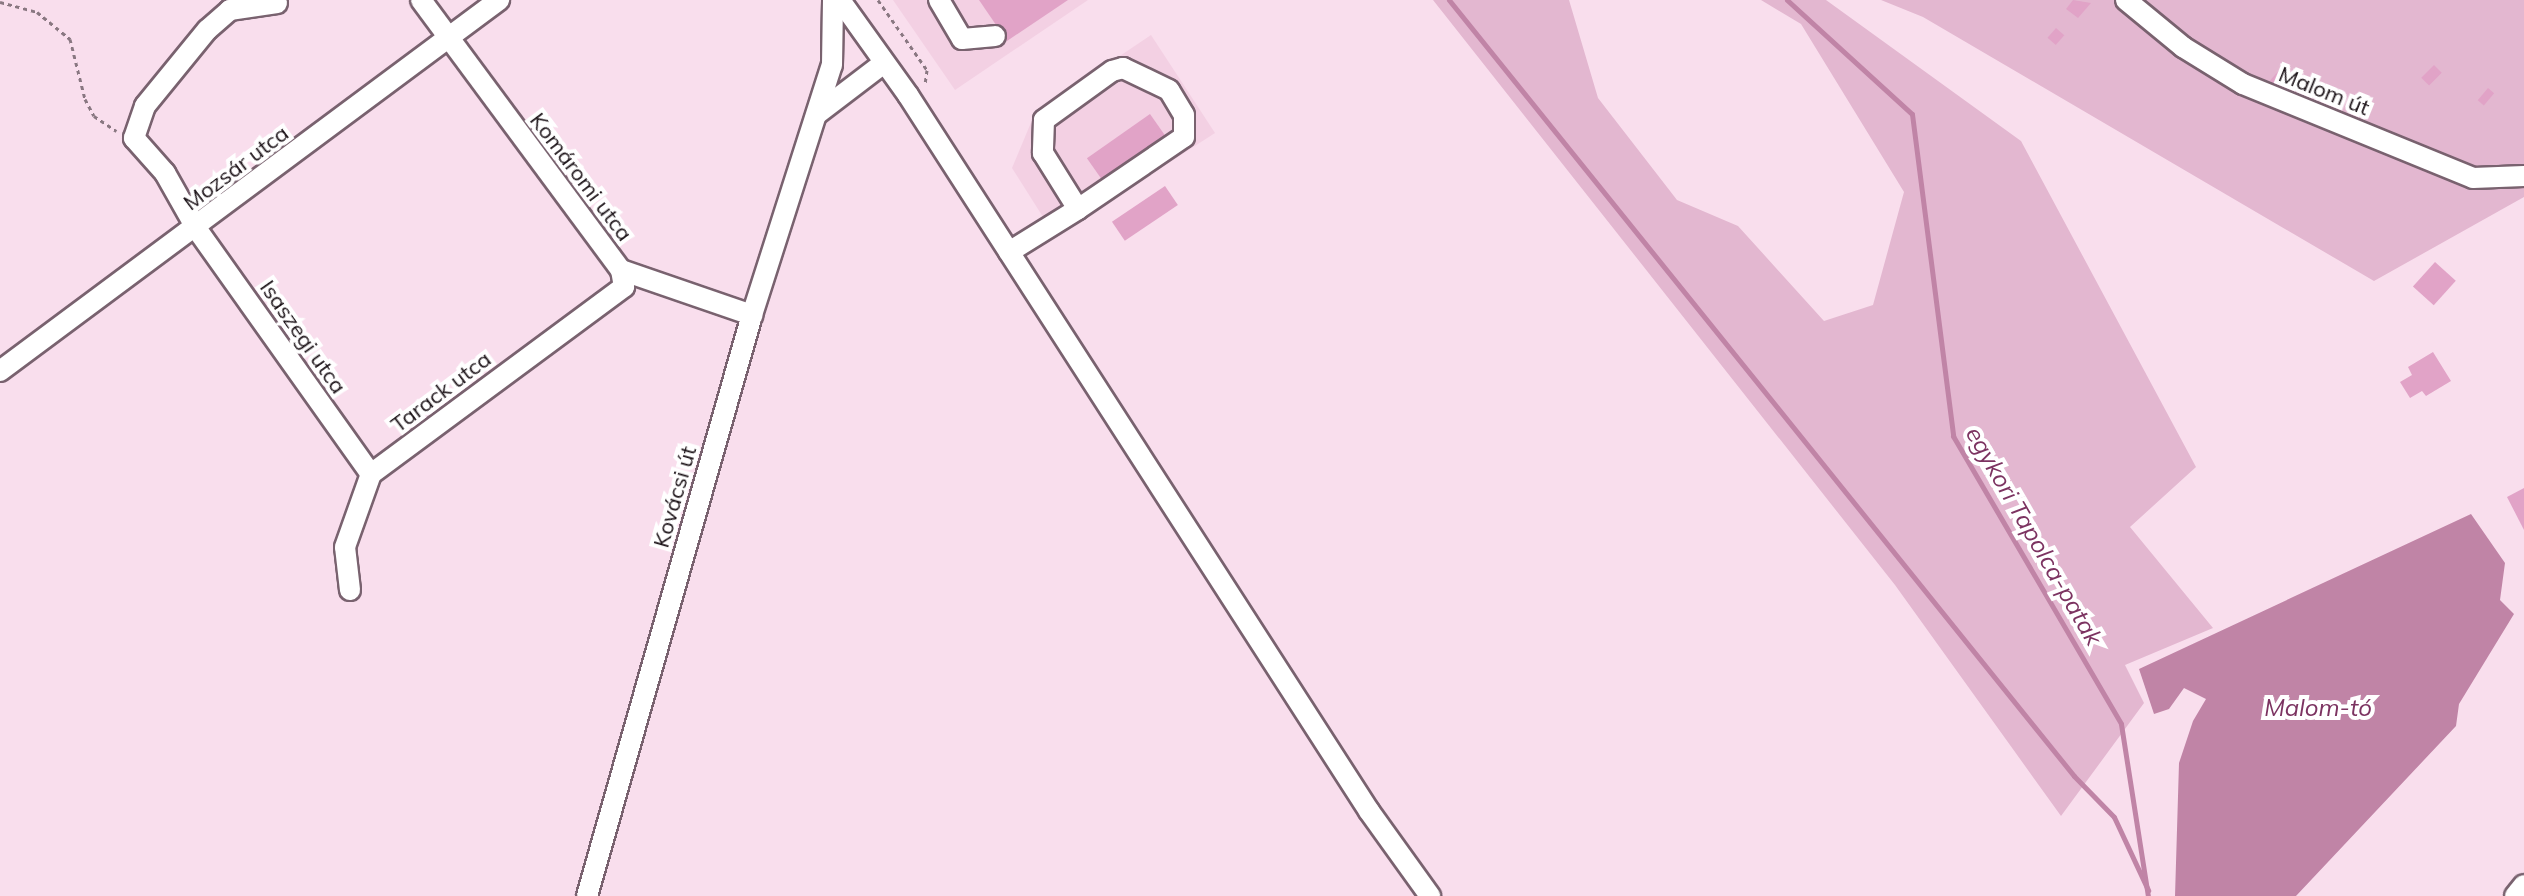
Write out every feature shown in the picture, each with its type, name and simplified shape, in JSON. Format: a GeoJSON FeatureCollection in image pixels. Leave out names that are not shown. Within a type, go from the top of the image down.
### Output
{"type":"FeatureCollection","features":[{"type":"Feature","properties":{"kind":"street","name":"Komáromi utca"},"geometry":{"type":"LineString","coordinates":[[421,0],[447,40],[621,270],[752,315]]}},
{"type":"Feature","properties":{"kind":"street","name":"Mozsár utca"},"geometry":{"type":"LineString","coordinates":[[0,371],[499,0]]}},
{"type":"Feature","properties":{"kind":"street","name":"Kovácsi út"},"geometry":{"type":"LineString","coordinates":[[587,896],[752,315],[832,65],[833,0]]}},
{"type":"Feature","properties":{"kind":"street"},"geometry":{"type":"LineString","coordinates":[[840,0],[908,95],[1369,811],[1430,896]]}},
{"type":"Feature","properties":{"kind":"street"},"geometry":{"type":"LineString","coordinates":[[939,0],[962,39],[995,36]]}},
{"type":"Feature","properties":{"kind":"street","name":"Malom út"},"geometry":{"type":"LineString","coordinates":[[2126,0],[2183,47],[2243,84],[2473,178],[2524,176]]}},
{"type":"Feature","properties":{"kind":"street"},"geometry":{"type":"LineString","coordinates":[[134,138],[145,106],[207,30],[230,10],[277,3]]}},
{"type":"Feature","properties":{"kind":"street"},"geometry":{"type":"LineString","coordinates":[[832,65],[852,48],[879,55]]}},
{"type":"Feature","properties":{"kind":"street"},"geometry":{"type":"LineString","coordinates":[[817,114],[879,55]]}},
{"type":"Feature","properties":{"kind":"street"},"geometry":{"type":"LineString","coordinates":[[1009,252],[1078,209],[1184,137],[1184,115],[1169,90],[1123,68],[1112,71],[1044,120],[1043,153],[1078,209]]}},
{"type":"Feature","properties":{"kind":"street","name":"Isaszegi utca"},"geometry":{"type":"LineString","coordinates":[[134,138],[165,173],[196,228],[371,474]]}},
{"type":"Feature","properties":{"kind":"street","name":"Tarack utca"},"geometry":{"type":"LineString","coordinates":[[371,474],[624,287],[621,270]]}},
{"type":"Feature","properties":{"kind":"street"},"geometry":{"type":"LineString","coordinates":[[350,590],[345,547],[371,474]]}},
{"type":"Feature","properties":{"kind":"street"},"geometry":{"type":"LineString","coordinates":[[2515,896],[2524,885]]}},
{"type":"Feature","properties":{"kind":"path"},"geometry":{"type":"LineString","coordinates":[[878,0],[927,70],[929,82],[908,95]]}},
{"type":"Feature","properties":{"kind":"path"},"geometry":{"type":"LineString","coordinates":[[0,2],[37,12],[57,25],[70,39],[94,116],[134,138]]}},
{"type":"Feature","properties":{"kind":"shaded area"},"geometry":{"type":"Polygon","coordinates":[[[893,0],[1088,0],[955,90],[893,0]]]}},
{"type":"Feature","properties":{"kind":"shaded area"},"geometry":{"type":"Polygon","coordinates":[[[1433,0],[1569,0],[1598,98],[1677,200],[1738,226],[1824,321],[1873,305],[1904,192],[1801,24],[1761,0],[1826,0],[2021,141],[2196,467],[2130,527],[2213,628],[2125,665],[2144,703],[2061,816],[1895,585],[1433,0]]]}},
{"type":"Feature","properties":{"kind":"shaded area"},"geometry":{"type":"Polygon","coordinates":[[[1881,0],[2524,0],[2524,197],[2374,281],[1923,17],[1881,0]]]}},
{"type":"Feature","properties":{"kind":"shaded area"},"geometry":{"type":"Polygon","coordinates":[[[1151,35],[1215,133],[1055,236],[1012,168],[1035,113],[1151,35]]]}},
{"type":"Feature","properties":{"kind":"water","name":"Malom-tó"},"geometry":{"type":"Polygon","coordinates":[[[2471,514],[2505,563],[2500,600],[2514,614],[2459,704],[2456,726],[2296,896],[2175,896],[2179,763],[2193,721],[2206,699],[2184,688],[2169,709],[2154,714],[2139,669],[2471,514]]]}},
{"type":"Feature","properties":{"kind":"building"},"geometry":{"type":"Polygon","coordinates":[[[979,0],[1068,0],[1007,41],[979,0]]]}},
{"type":"Feature","properties":{"kind":"building"},"geometry":{"type":"Polygon","coordinates":[[[2073,0],[2091,3],[2078,18],[2066,9],[2073,0]]]}},
{"type":"Feature","properties":{"kind":"building"},"geometry":{"type":"Polygon","coordinates":[[[2056,28],[2064,35],[2056,45],[2047,38],[2056,28]]]}},
{"type":"Feature","properties":{"kind":"building"},"geometry":{"type":"Polygon","coordinates":[[[2434,65],[2442,73],[2429,86],[2421,78],[2434,65]]]}},
{"type":"Feature","properties":{"kind":"building"},"geometry":{"type":"Polygon","coordinates":[[[2282,67],[2291,75],[2279,88],[2270,80],[2282,67]]]}},
{"type":"Feature","properties":{"kind":"building"},"geometry":{"type":"Polygon","coordinates":[[[2488,88],[2494,93],[2484,105],[2478,100],[2488,88]]]}},
{"type":"Feature","properties":{"kind":"building"},"geometry":{"type":"Polygon","coordinates":[[[1150,114],[1169,141],[1106,185],[1087,158],[1150,114]]]}},
{"type":"Feature","properties":{"kind":"building"},"geometry":{"type":"Polygon","coordinates":[[[1165,186],[1178,205],[1125,241],[1112,222],[1165,186]]]}},
{"type":"Feature","properties":{"kind":"building"},"geometry":{"type":"Polygon","coordinates":[[[2435,262],[2456,281],[2434,305],[2413,287],[2435,262]]]}},
{"type":"Feature","properties":{"kind":"building"},"geometry":{"type":"Polygon","coordinates":[[[2433,352],[2451,381],[2426,396],[2422,391],[2410,398],[2400,382],[2412,375],[2408,367],[2433,352]]]}},
{"type":"Feature","properties":{"kind":"building"},"geometry":{"type":"Polygon","coordinates":[[[2524,488],[2524,530],[2507,497],[2524,488]]]}},
{"type":"Feature","properties":{"kind":"waterway"},"geometry":{"type":"LineString","coordinates":[[1449,0],[2074,776],[2114,817],[2148,890]]}},
{"type":"Feature","properties":{"kind":"waterway","name":"egykori Tapolca-patak"},"geometry":{"type":"LineString","coordinates":[[1787,0],[1912,114],[1953,436],[2121,724],[2148,896]]}}]}
